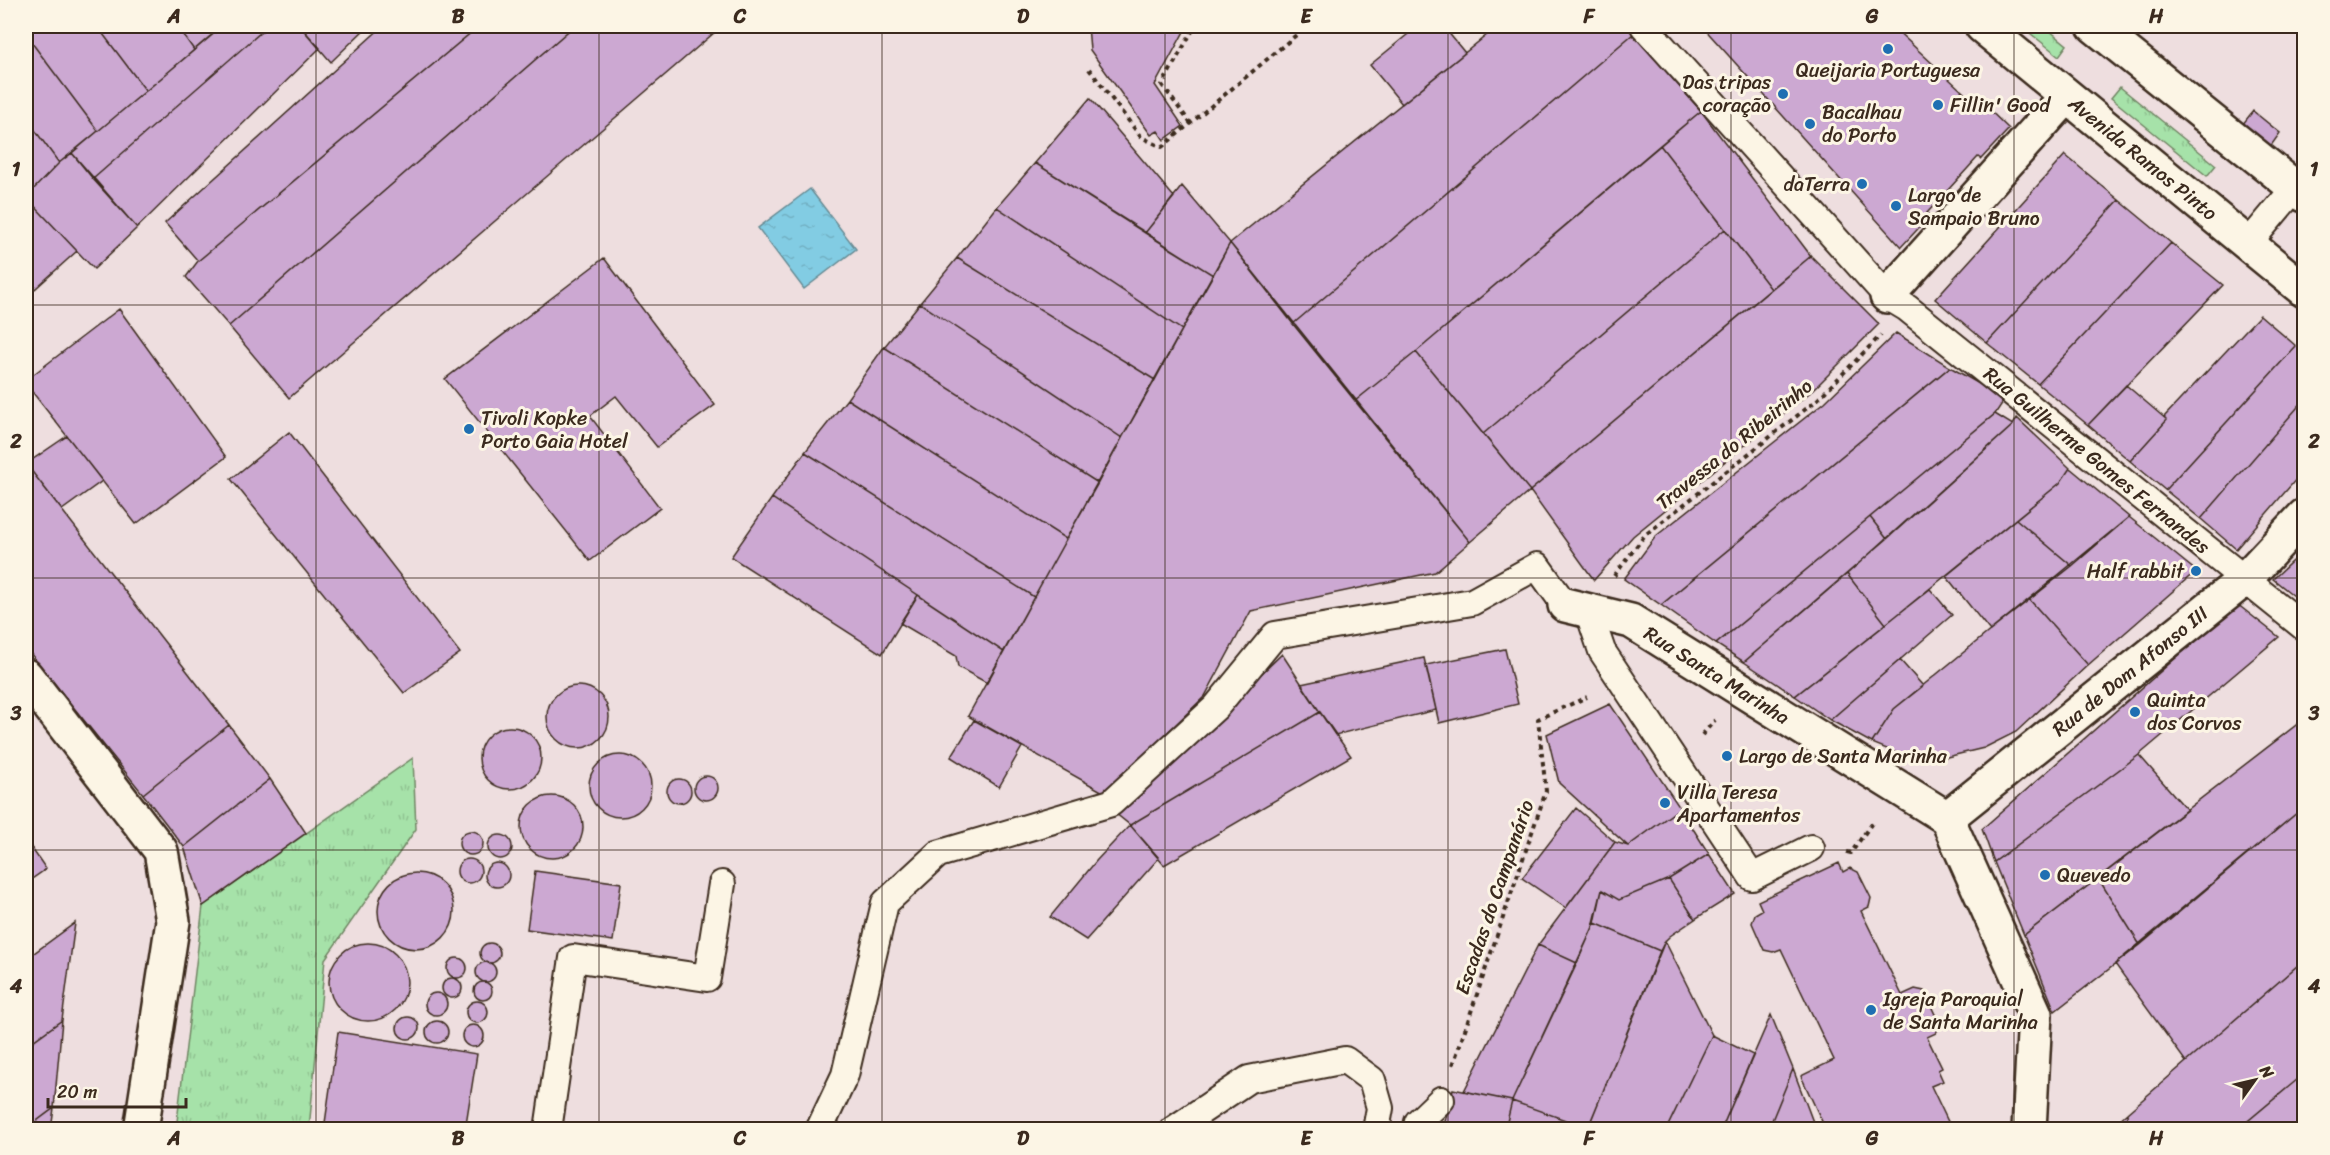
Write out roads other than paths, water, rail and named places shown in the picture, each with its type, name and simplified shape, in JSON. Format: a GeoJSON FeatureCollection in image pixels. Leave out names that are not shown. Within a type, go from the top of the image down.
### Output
{"type":"FeatureCollection","features":[{"type":"Feature","properties":{"kind":"street","name":"Avenida Ramos Pinto"},"geometry":{"type":"LineString","coordinates":[[1982,26],[2304,291]]}},
{"type":"Feature","properties":{"kind":"street"},"geometry":{"type":"LineString","coordinates":[[2094,26],[2302,187]]}},
{"type":"Feature","properties":{"kind":"street"},"geometry":{"type":"LineString","coordinates":[[1897,302],[2067,96]]}},
{"type":"Feature","properties":{"kind":"street","name":"Rua de Dom Afonso III"},"geometry":{"type":"LineString","coordinates":[[1947,819],[2245,579],[2304,516]]}},
{"type":"Feature","properties":{"kind":"street","name":"Rua Santa Marinha"},"geometry":{"type":"LineString","coordinates":[[1577,607],[1631,621],[1947,819]]}},
{"type":"Feature","properties":{"kind":"street"},"geometry":{"type":"LineString","coordinates":[[26,676],[161,851],[173,921],[141,1130]]}},
{"type":"Feature","properties":{"kind":"street"},"geometry":{"type":"LineString","coordinates":[[1947,819],[2035,1014],[2029,1130]]}},
{"type":"Feature","properties":{"kind":"lane"},"geometry":{"type":"LineString","coordinates":[[1644,26],[1897,302]]}},
{"type":"Feature","properties":{"kind":"lane"},"geometry":{"type":"LineString","coordinates":[[2248,244],[2302,187]]}},
{"type":"Feature","properties":{"kind":"lane","name":"Rua Guilherme Gomes Fernandes"},"geometry":{"type":"LineString","coordinates":[[1897,302],[2304,627]]}},
{"type":"Feature","properties":{"kind":"lane"},"geometry":{"type":"LineString","coordinates":[[819,1130],[845,1075],[885,903],[938,854],[1111,803],[1216,707],[1275,635],[1472,602],[1537,566],[1577,607],[1621,681],[1752,877],[1811,848]]}},
{"type":"Feature","properties":{"kind":"lane"},"geometry":{"type":"LineString","coordinates":[[548,1130],[573,958],[707,978],[722,884]]}},
{"type":"Feature","properties":{"kind":"lane"},"geometry":{"type":"LineString","coordinates":[[1173,1130],[1249,1079],[1345,1060],[1372,1080],[1380,1108],[1377,1130]]}},
{"type":"Feature","properties":{"kind":"lane"},"geometry":{"type":"LineString","coordinates":[[1416,1130],[1418,1122],[1441,1100]]}},
{"type":"Feature","properties":{"kind":"water"},"geometry":{"type":"Polygon","coordinates":[[[810,189],[856,249],[804,289],[758,228],[810,189]]]}},
{"type":"Feature","properties":{"kind":"place","name":"Queijaria Portuguesa"},"geometry":{"type":"Point","coordinates":[1888,49]}},
{"type":"Feature","properties":{"kind":"place","name":"Das tripas coração"},"geometry":{"type":"Point","coordinates":[1783,94]}},
{"type":"Feature","properties":{"kind":"place","name":"Fillin' Good"},"geometry":{"type":"Point","coordinates":[1938,105]}},
{"type":"Feature","properties":{"kind":"place","name":"Bacalhau do Porto"},"geometry":{"type":"Point","coordinates":[1810,124]}},
{"type":"Feature","properties":{"kind":"place","name":"daTerra"},"geometry":{"type":"Point","coordinates":[1862,184]}},
{"type":"Feature","properties":{"kind":"place","name":"Largo de Sampaio Bruno"},"geometry":{"type":"Point","coordinates":[1896,206]}},
{"type":"Feature","properties":{"kind":"place","name":"Tivoli Kopke Porto Gaia Hotel"},"geometry":{"type":"Point","coordinates":[469,429]}},
{"type":"Feature","properties":{"kind":"place","name":"Half rabbit"},"geometry":{"type":"Point","coordinates":[2196,571]}},
{"type":"Feature","properties":{"kind":"place","name":"Quinta dos Corvos"},"geometry":{"type":"Point","coordinates":[2135,712]}},
{"type":"Feature","properties":{"kind":"place","name":"Largo de Santa Marinha"},"geometry":{"type":"Point","coordinates":[1727,756]}},
{"type":"Feature","properties":{"kind":"place","name":"Villa Teresa Apartamentos"},"geometry":{"type":"Point","coordinates":[1665,803]}},
{"type":"Feature","properties":{"kind":"place","name":"Quevedo"},"geometry":{"type":"Point","coordinates":[2045,875]}},
{"type":"Feature","properties":{"kind":"place","name":"Igreja Paroquial de Santa Marinha"},"geometry":{"type":"Point","coordinates":[1871,1010]}}]}
